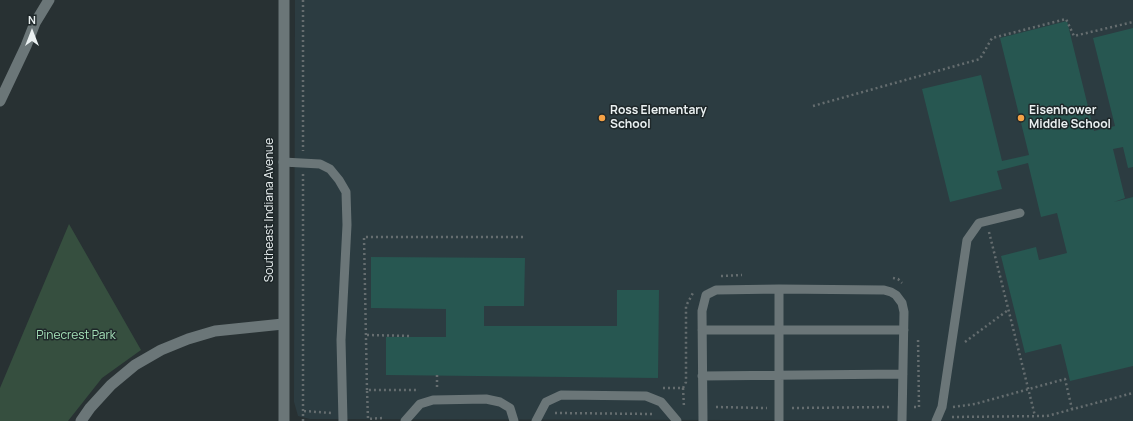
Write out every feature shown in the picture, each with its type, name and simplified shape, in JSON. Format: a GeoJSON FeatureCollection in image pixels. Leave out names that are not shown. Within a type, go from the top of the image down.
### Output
{"type":"FeatureCollection","features":[{"type":"Feature","properties":{"kind":"street"},"geometry":{"type":"LineString","coordinates":[[0,99],[26,46],[35,23],[49,0]]}},
{"type":"Feature","properties":{"kind":"street","name":"Southeast Indiana Avenue"},"geometry":{"type":"LineString","coordinates":[[284,0],[284,421]]}},
{"type":"Feature","properties":{"kind":"street"},"geometry":{"type":"LineString","coordinates":[[81,421],[90,408],[111,385],[135,366],[161,350],[188,339],[215,331],[283,324]]}},
{"type":"Feature","properties":{"kind":"lane"},"geometry":{"type":"LineString","coordinates":[[283,162],[320,164],[330,169],[340,180],[346,192],[347,225],[341,340],[343,421]]}},
{"type":"Feature","properties":{"kind":"lane"},"geometry":{"type":"LineString","coordinates":[[936,421],[942,407],[967,240],[978,223],[1020,213]]}},
{"type":"Feature","properties":{"kind":"lane"},"geometry":{"type":"LineString","coordinates":[[779,289],[779,421]]}},
{"type":"Feature","properties":{"kind":"lane"},"geometry":{"type":"LineString","coordinates":[[703,421],[702,311],[706,295],[716,290],[779,289],[891,292],[896,295],[902,303],[904,312],[902,421]]}},
{"type":"Feature","properties":{"kind":"lane"},"geometry":{"type":"LineString","coordinates":[[702,330],[904,330]]}},
{"type":"Feature","properties":{"kind":"lane"},"geometry":{"type":"LineString","coordinates":[[702,376],[903,374]]}},
{"type":"Feature","properties":{"kind":"lane"},"geometry":{"type":"LineString","coordinates":[[536,421],[546,402],[556,396],[568,395],[646,396],[661,402],[677,421]]}},
{"type":"Feature","properties":{"kind":"lane"},"geometry":{"type":"LineString","coordinates":[[405,421],[420,404],[433,400],[486,399],[500,402],[510,408],[514,421]]}},
{"type":"Feature","properties":{"kind":"path"},"geometry":{"type":"LineString","coordinates":[[303,0],[303,421]]}},
{"type":"Feature","properties":{"kind":"path"},"geometry":{"type":"LineString","coordinates":[[813,106],[980,59],[992,38],[1066,18],[1074,36],[1133,22]]}},
{"type":"Feature","properties":{"kind":"path"},"geometry":{"type":"LineString","coordinates":[[987,220],[994,260],[1029,388],[1034,416]]}},
{"type":"Feature","properties":{"kind":"path"},"geometry":{"type":"LineString","coordinates":[[367,390],[367,316],[364,306],[364,237],[524,237]]}},
{"type":"Feature","properties":{"kind":"path"},"geometry":{"type":"LineString","coordinates":[[960,346],[1008,310]]}},
{"type":"Feature","properties":{"kind":"path"},"geometry":{"type":"LineString","coordinates":[[367,335],[412,336]]}},
{"type":"Feature","properties":{"kind":"path"},"geometry":{"type":"LineString","coordinates":[[437,375],[437,390]]}},
{"type":"Feature","properties":{"kind":"path"},"geometry":{"type":"LineString","coordinates":[[953,407],[975,404],[1029,388],[1065,380],[1072,409]]}},
{"type":"Feature","properties":{"kind":"path"},"geometry":{"type":"LineString","coordinates":[[952,417],[1047,416],[1133,393]]}},
{"type":"Feature","properties":{"kind":"path"},"geometry":{"type":"LineString","coordinates":[[304,411],[335,414]]}},
{"type":"Feature","properties":{"kind":"shaded area","name":"Ross Elementary School"},"geometry":{"type":"Polygon","coordinates":[[[295,0],[1133,0],[1133,421],[310,419],[298,416],[294,402],[295,0]]]}},
{"type":"Feature","properties":{"kind":"green space","name":"Pinecrest Park"},"geometry":{"type":"Polygon","coordinates":[[[69,224],[141,350],[102,378],[68,421],[0,421],[0,388],[69,224]]]}},
{"type":"Feature","properties":{"kind":"building","name":"Eisenhower Middle School"},"geometry":{"type":"Polygon","coordinates":[[[1067,21],[1094,131],[1115,126],[1093,38],[1133,28],[1133,167],[1128,168],[1123,147],[1113,149],[1125,198],[1114,202],[1133,197],[1133,366],[1070,381],[1061,344],[1025,353],[1001,256],[1036,247],[1039,260],[1067,253],[1057,213],[1041,217],[1028,163],[997,171],[1002,189],[950,202],[922,89],[981,75],[1002,161],[1029,155],[1000,38],[1067,21]]]}},
{"type":"Feature","properties":{"kind":"building"},"geometry":{"type":"Polygon","coordinates":[[[371,257],[525,258],[524,306],[484,306],[484,326],[617,326],[617,290],[659,290],[658,378],[386,375],[386,337],[446,337],[446,309],[371,308],[371,257]]]}},
{"type":"Feature","properties":{"kind":"place","name":"Ross Elementary School"},"geometry":{"type":"Point","coordinates":[602,118]}},
{"type":"Feature","properties":{"kind":"place","name":"Eisenhower Middle School"},"geometry":{"type":"Point","coordinates":[1021,118]}}]}
